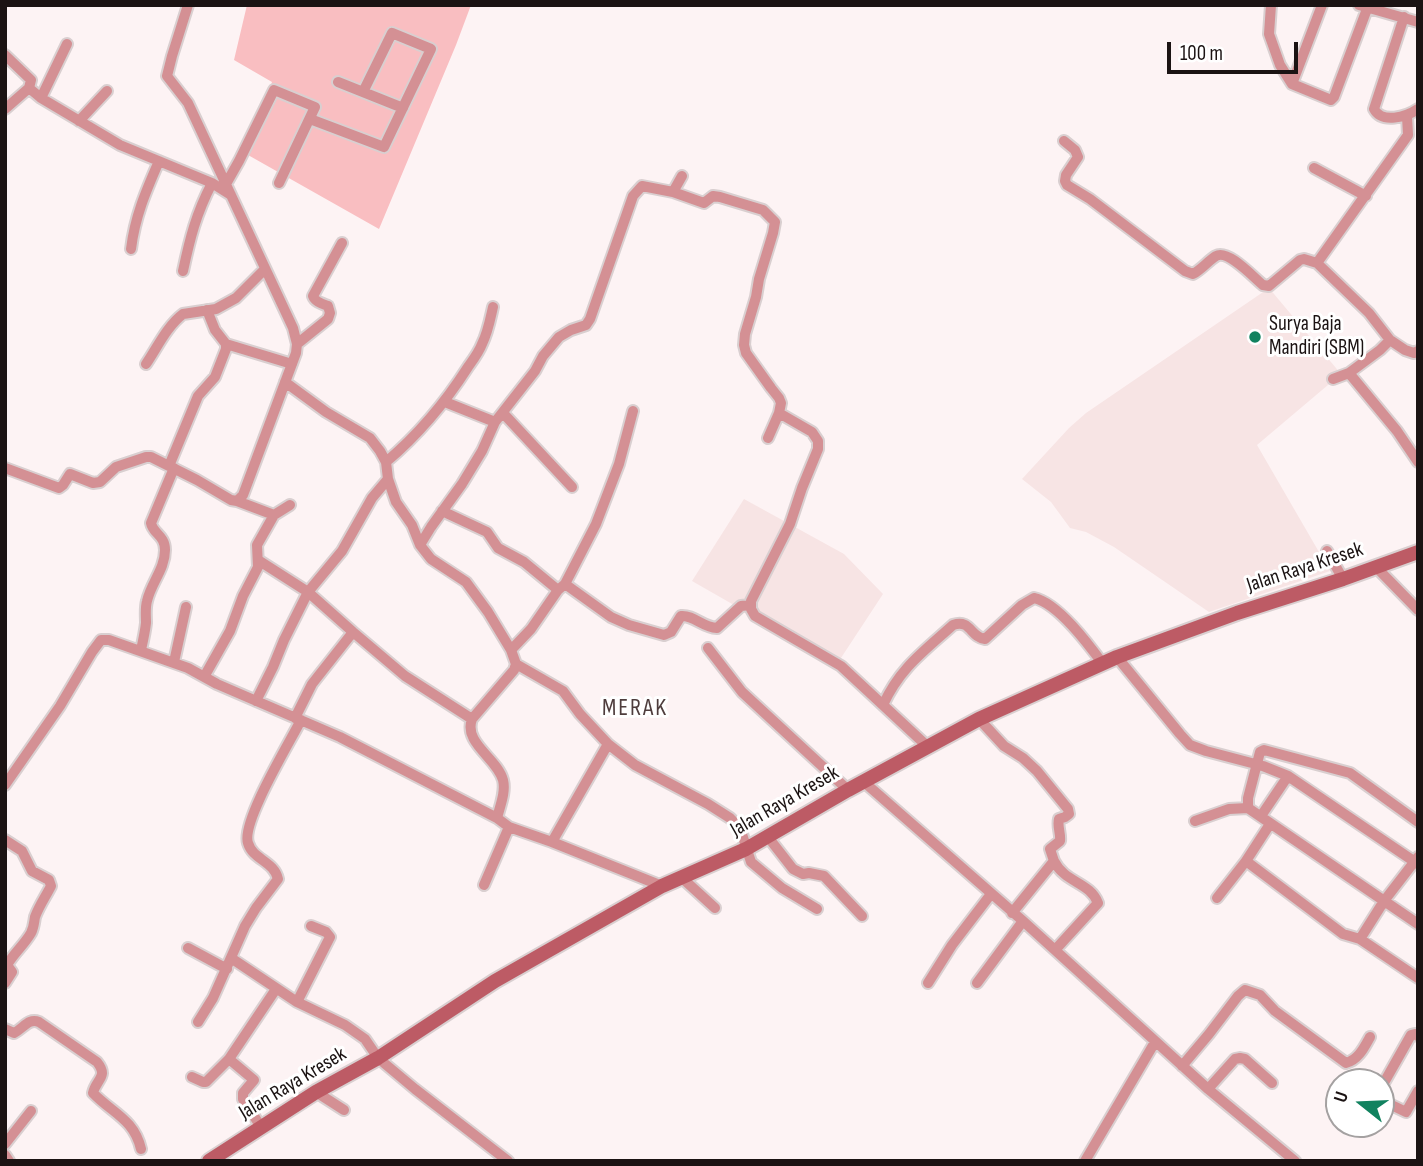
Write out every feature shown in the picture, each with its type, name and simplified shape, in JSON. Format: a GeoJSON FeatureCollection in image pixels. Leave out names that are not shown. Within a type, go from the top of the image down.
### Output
{"type":"FeatureCollection","features":[{"type":"Feature","properties":{"kind":"main road","name":"Jalan Raya Kresek"},"geometry":{"type":"LineString","coordinates":[[209,1161],[316,1092],[377,1058],[495,981],[662,886],[746,849],[979,719],[1118,657],[1244,610],[1418,552]]}},
{"type":"Feature","properties":{"kind":"street"},"geometry":{"type":"LineString","coordinates":[[188,5],[167,76],[188,103],[293,328],[297,344],[243,495],[237,501]]}},
{"type":"Feature","properties":{"kind":"street"},"geometry":{"type":"LineString","coordinates":[[1271,5],[1269,34],[1280,65],[1292,84],[1331,100],[1363,7],[1418,22]]}},
{"type":"Feature","properties":{"kind":"street"},"geometry":{"type":"LineString","coordinates":[[1292,84],[1322,5]]}},
{"type":"Feature","properties":{"kind":"street"},"geometry":{"type":"LineString","coordinates":[[1404,17],[1374,109],[1377,115],[1382,117],[1407,116],[1418,109]]}},
{"type":"Feature","properties":{"kind":"street"},"geometry":{"type":"LineString","coordinates":[[310,119],[384,147],[431,49],[393,33],[363,92]]}},
{"type":"Feature","properties":{"kind":"street"},"geometry":{"type":"LineString","coordinates":[[41,98],[67,44]]}},
{"type":"Feature","properties":{"kind":"street"},"geometry":{"type":"LineString","coordinates":[[5,55],[30,80],[29,88],[5,110]]}},
{"type":"Feature","properties":{"kind":"street"},"geometry":{"type":"LineString","coordinates":[[338,82],[403,108]]}},
{"type":"Feature","properties":{"kind":"street"},"geometry":{"type":"LineString","coordinates":[[29,88],[41,98],[120,145],[212,183],[230,195]]}},
{"type":"Feature","properties":{"kind":"street"},"geometry":{"type":"LineString","coordinates":[[226,184],[274,90],[315,107],[279,183]]}},
{"type":"Feature","properties":{"kind":"street"},"geometry":{"type":"LineString","coordinates":[[79,121],[107,92]]}},
{"type":"Feature","properties":{"kind":"street"},"geometry":{"type":"LineString","coordinates":[[1317,263],[1407,136],[1407,116]]}},
{"type":"Feature","properties":{"kind":"street"},"geometry":{"type":"LineString","coordinates":[[1064,141],[1075,150],[1078,157],[1066,174],[1067,185],[1090,198],[1185,271],[1193,274],[1200,271],[1217,255],[1223,254],[1263,285],[1269,286],[1300,260],[1317,263],[1369,313],[1390,340],[1405,350],[1414,353],[1418,351]]}},
{"type":"Feature","properties":{"kind":"street"},"geometry":{"type":"LineString","coordinates":[[131,249],[142,199],[159,161]]}},
{"type":"Feature","properties":{"kind":"street"},"geometry":{"type":"LineString","coordinates":[[1314,168],[1366,196]]}},
{"type":"Feature","properties":{"kind":"street"},"geometry":{"type":"LineString","coordinates":[[673,192],[682,176]]}},
{"type":"Feature","properties":{"kind":"street"},"geometry":{"type":"LineString","coordinates":[[183,271],[200,206],[212,183]]}},
{"type":"Feature","properties":{"kind":"street"},"geometry":{"type":"LineString","coordinates":[[420,545],[462,484],[499,418],[535,371],[543,356],[559,337],[586,325],[590,319],[634,196],[642,186],[705,202],[713,196],[720,197],[762,210],[775,222],[744,345],[746,353],[781,403],[768,438]]}},
{"type":"Feature","properties":{"kind":"street"},"geometry":{"type":"LineString","coordinates":[[297,344],[328,319],[328,306],[313,296],[342,243]]}},
{"type":"Feature","properties":{"kind":"street"},"geometry":{"type":"LineString","coordinates":[[146,364],[178,317],[216,309],[236,298],[265,269]]}},
{"type":"Feature","properties":{"kind":"street"},"geometry":{"type":"LineString","coordinates":[[386,462],[407,444],[445,402],[481,346],[489,328],[493,307]]}},
{"type":"Feature","properties":{"kind":"street"},"geometry":{"type":"LineString","coordinates":[[207,310],[215,330],[226,344],[292,364]]}},
{"type":"Feature","properties":{"kind":"street"},"geometry":{"type":"LineString","coordinates":[[1332,379],[1349,373],[1380,351],[1390,340]]}},
{"type":"Feature","properties":{"kind":"street"},"geometry":{"type":"LineString","coordinates":[[141,650],[146,604],[165,551],[164,542],[151,523],[198,396],[215,377],[226,344]]}},
{"type":"Feature","properties":{"kind":"street"},"geometry":{"type":"LineString","coordinates":[[1349,373],[1418,461]]}},
{"type":"Feature","properties":{"kind":"street"},"geometry":{"type":"LineString","coordinates":[[285,382],[370,439],[386,462],[388,479],[396,502],[412,525],[420,545],[432,559],[466,582],[512,650],[516,664],[514,670],[472,719],[469,727],[472,738],[497,767],[503,780],[504,790],[497,818]]}},
{"type":"Feature","properties":{"kind":"street"},"geometry":{"type":"LineString","coordinates":[[445,402],[499,418],[572,487]]}},
{"type":"Feature","properties":{"kind":"street"},"geometry":{"type":"LineString","coordinates":[[512,650],[562,587],[596,524],[619,464],[633,411]]}},
{"type":"Feature","properties":{"kind":"street"},"geometry":{"type":"LineString","coordinates":[[750,605],[790,524],[818,449],[818,441],[812,432],[779,413]]}},
{"type":"Feature","properties":{"kind":"street"},"geometry":{"type":"LineString","coordinates":[[5,468],[59,488],[70,474],[93,483],[100,482],[116,467],[151,457],[231,500],[274,515]]}},
{"type":"Feature","properties":{"kind":"street"},"geometry":{"type":"LineString","coordinates":[[256,701],[309,592],[342,551],[372,498],[388,479]]}},
{"type":"Feature","properties":{"kind":"street"},"geometry":{"type":"LineString","coordinates":[[204,677],[230,631],[240,602],[258,567],[257,545],[274,515],[290,505]]}},
{"type":"Feature","properties":{"kind":"street"},"geometry":{"type":"LineString","coordinates":[[442,511],[487,532],[498,548],[611,617],[629,625],[664,635],[671,632],[681,616],[717,628],[741,606],[750,605]]}},
{"type":"Feature","properties":{"kind":"street"},"geometry":{"type":"LineString","coordinates":[[1327,551],[1343,579]]}},
{"type":"Feature","properties":{"kind":"street"},"geometry":{"type":"LineString","coordinates":[[258,560],[309,592],[405,676],[472,719]]}},
{"type":"Feature","properties":{"kind":"street"},"geometry":{"type":"LineString","coordinates":[[1376,567],[1418,610]]}},
{"type":"Feature","properties":{"kind":"street"},"geometry":{"type":"LineString","coordinates":[[883,705],[894,683],[907,666],[953,625],[966,625],[979,638],[985,639],[1022,605],[1034,598],[1041,599],[1064,618],[1103,664]]}},
{"type":"Feature","properties":{"kind":"street"},"geometry":{"type":"LineString","coordinates":[[750,605],[755,616],[841,666],[927,747]]}},
{"type":"Feature","properties":{"kind":"street"},"geometry":{"type":"LineString","coordinates":[[174,662],[187,607]]}},
{"type":"Feature","properties":{"kind":"street"},"geometry":{"type":"LineString","coordinates":[[198,1022],[213,998],[256,908],[278,879],[273,867],[255,854],[248,844],[247,833],[261,796],[312,684],[353,632]]}},
{"type":"Feature","properties":{"kind":"street"},"geometry":{"type":"LineString","coordinates":[[5,785],[60,706],[92,652],[101,640],[109,640],[174,662],[340,737],[497,818],[509,827],[662,886]]}},
{"type":"Feature","properties":{"kind":"street"},"geometry":{"type":"LineString","coordinates":[[708,648],[742,692],[848,790]]}},
{"type":"Feature","properties":{"kind":"street"},"geometry":{"type":"LineString","coordinates":[[1118,657],[1190,745],[1288,776],[1417,861],[1384,901],[1360,939]]}},
{"type":"Feature","properties":{"kind":"street"},"geometry":{"type":"LineString","coordinates":[[516,664],[562,691],[580,715],[608,744],[635,765],[730,818],[740,828],[751,862],[782,888],[817,909]]}},
{"type":"Feature","properties":{"kind":"street"},"geometry":{"type":"LineString","coordinates":[[979,719],[1004,746],[1037,771],[1068,809],[1069,814],[1059,819],[1060,841],[1050,849],[1058,868],[1095,896],[1098,903],[1055,950]]}},
{"type":"Feature","properties":{"kind":"street"},"geometry":{"type":"LineString","coordinates":[[552,842],[608,744]]}},
{"type":"Feature","properties":{"kind":"street"},"geometry":{"type":"LineString","coordinates":[[1248,808],[1257,764],[1264,750],[1350,773],[1418,822]]}},
{"type":"Feature","properties":{"kind":"street"},"geometry":{"type":"LineString","coordinates":[[1261,816],[1288,776]]}},
{"type":"Feature","properties":{"kind":"street"},"geometry":{"type":"LineString","coordinates":[[864,782],[1023,921],[1209,1090],[1296,1161]]}},
{"type":"Feature","properties":{"kind":"street"},"geometry":{"type":"LineString","coordinates":[[1195,821],[1229,808],[1248,808],[1418,924]]}},
{"type":"Feature","properties":{"kind":"street"},"geometry":{"type":"LineString","coordinates":[[1217,898],[1270,824]]}},
{"type":"Feature","properties":{"kind":"street"},"geometry":{"type":"LineString","coordinates":[[484,885],[509,827]]}},
{"type":"Feature","properties":{"kind":"street"},"geometry":{"type":"LineString","coordinates":[[768,837],[793,869],[803,874],[824,876],[862,916]]}},
{"type":"Feature","properties":{"kind":"street"},"geometry":{"type":"LineString","coordinates":[[5,840],[22,850],[33,871],[49,880],[51,886],[35,917],[30,935],[6,965],[12,972],[5,984]]}},
{"type":"Feature","properties":{"kind":"street"},"geometry":{"type":"LineString","coordinates":[[1012,913],[1054,861]]}},
{"type":"Feature","properties":{"kind":"street"},"geometry":{"type":"LineString","coordinates":[[1246,861],[1343,934],[1360,939],[1418,978]]}},
{"type":"Feature","properties":{"kind":"street"},"geometry":{"type":"LineString","coordinates":[[681,877],[715,908]]}},
{"type":"Feature","properties":{"kind":"street"},"geometry":{"type":"LineString","coordinates":[[928,983],[952,945],[991,894]]}},
{"type":"Feature","properties":{"kind":"street"},"geometry":{"type":"LineString","coordinates":[[976,983],[1023,921]]}},
{"type":"Feature","properties":{"kind":"street"},"geometry":{"type":"LineString","coordinates":[[297,1002],[330,937],[326,932],[311,926]]}},
{"type":"Feature","properties":{"kind":"street"},"geometry":{"type":"LineString","coordinates":[[188,948],[229,963],[297,1002],[345,1025],[365,1039],[377,1058],[508,1161]]}},
{"type":"Feature","properties":{"kind":"street"},"geometry":{"type":"LineString","coordinates":[[192,1077],[206,1082],[229,1059],[276,989]]}},
{"type":"Feature","properties":{"kind":"street"},"geometry":{"type":"LineString","coordinates":[[1182,1066],[1245,990],[1260,995],[1275,1011],[1346,1063],[1353,1061],[1370,1037]]}},
{"type":"Feature","properties":{"kind":"street"},"geometry":{"type":"LineString","coordinates":[[5,1029],[14,1033],[34,1020],[97,1062],[103,1073],[93,1093],[122,1116],[138,1136],[141,1149]]}},
{"type":"Feature","properties":{"kind":"street"},"geometry":{"type":"LineString","coordinates":[[1392,1068],[1408,1039],[1415,1034],[1418,1036]]}},
{"type":"Feature","properties":{"kind":"street"},"geometry":{"type":"LineString","coordinates":[[1085,1161],[1155,1042]]}},
{"type":"Feature","properties":{"kind":"street"},"geometry":{"type":"LineString","coordinates":[[1209,1090],[1235,1059],[1240,1058],[1245,1059],[1272,1083]]}},
{"type":"Feature","properties":{"kind":"street"},"geometry":{"type":"LineString","coordinates":[[229,1059],[254,1080],[243,1093],[243,1099],[261,1127]]}},
{"type":"Feature","properties":{"kind":"street"},"geometry":{"type":"LineString","coordinates":[[1406,1112],[1418,1091]]}},
{"type":"Feature","properties":{"kind":"street"},"geometry":{"type":"LineString","coordinates":[[316,1092],[344,1110]]}},
{"type":"Feature","properties":{"kind":"street"},"geometry":{"type":"LineString","coordinates":[[1395,1107],[1418,1117]]}},
{"type":"Feature","properties":{"kind":"street"},"geometry":{"type":"LineString","coordinates":[[5,1144],[31,1111]]}},
{"type":"Feature","properties":{"kind":"street"},"geometry":{"type":"LineString","coordinates":[[5,1155],[9,1161]]}},
{"type":"Feature","properties":{"kind":"shaded area"},"geometry":{"type":"Polygon","coordinates":[[[247,5],[471,5],[379,229],[248,155],[272,82],[234,60],[247,5]]]}},
{"type":"Feature","properties":{"kind":"shaded area"},"geometry":{"type":"Polygon","coordinates":[[[1269,288],[1341,374],[1257,445],[1330,571],[1209,612],[1114,547],[1086,532],[1070,528],[1051,502],[1022,479],[1086,413],[1269,288]]]}},
{"type":"Feature","properties":{"kind":"shaded area"},"geometry":{"type":"Polygon","coordinates":[[[744,499],[844,554],[883,594],[837,664],[692,581],[744,499]]]}},
{"type":"Feature","properties":{"kind":"place","name":"Surya Baja Mandiri (SBM)"},"geometry":{"type":"Point","coordinates":[1255,337]}},
{"type":"Feature","properties":{"kind":"district","name":"MERAK"},"geometry":{"type":"Point","coordinates":[635,709]}}]}
